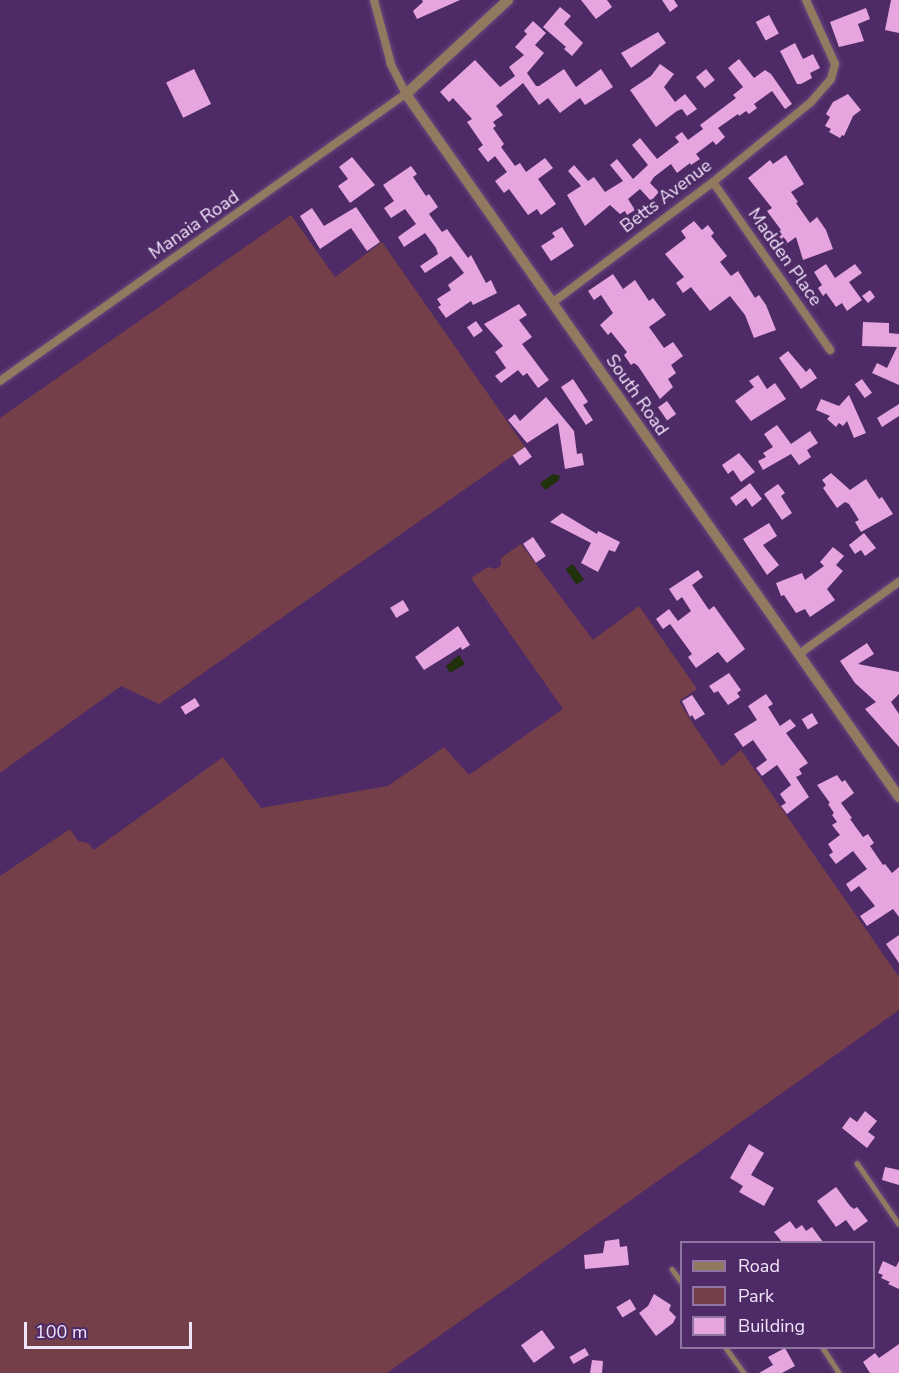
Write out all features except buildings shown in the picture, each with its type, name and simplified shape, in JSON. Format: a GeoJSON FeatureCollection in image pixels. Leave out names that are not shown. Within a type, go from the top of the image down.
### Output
{"type":"FeatureCollection","features":[{"type":"Feature","properties":{"kind":"street","name":"South Road"},"geometry":{"type":"LineString","coordinates":[[374,0],[391,64],[406,94],[899,797]]}},
{"type":"Feature","properties":{"kind":"street"},"geometry":{"type":"LineString","coordinates":[[406,94],[508,0]]}},
{"type":"Feature","properties":{"kind":"street","name":"Betts Avenue"},"geometry":{"type":"LineString","coordinates":[[552,303],[713,182],[799,112],[831,79],[835,64],[806,0]]}},
{"type":"Feature","properties":{"kind":"street","name":"Manaia Road"},"geometry":{"type":"LineString","coordinates":[[0,381],[406,94]]}},
{"type":"Feature","properties":{"kind":"street","name":"Madden Place"},"geometry":{"type":"LineString","coordinates":[[713,182],[830,350]]}},
{"type":"Feature","properties":{"kind":"street"},"geometry":{"type":"LineString","coordinates":[[799,654],[899,582]]}},
{"type":"Feature","properties":{"kind":"lane"},"geometry":{"type":"LineString","coordinates":[[857,1163],[899,1224]]}},
{"type":"Feature","properties":{"kind":"lane"},"geometry":{"type":"LineString","coordinates":[[672,1269],[680,1281]]}},
{"type":"Feature","properties":{"kind":"lane"},"geometry":{"type":"LineString","coordinates":[[727,1349],[744,1373]]}},
{"type":"Feature","properties":{"kind":"lane"},"geometry":{"type":"LineString","coordinates":[[824,1349],[839,1373]]}},
{"type":"Feature","properties":{"kind":"green space"},"geometry":{"type":"Polygon","coordinates":[[[291,215],[335,277],[382,242],[525,447],[159,704],[121,686],[0,773],[0,418],[291,215]]]}},
{"type":"Feature","properties":{"kind":"green space"},"geometry":{"type":"Polygon","coordinates":[[[521,544],[593,640],[639,606],[697,689],[679,701],[693,724],[722,766],[741,750],[899,977],[899,1010],[387,1373],[0,1373],[0,876],[70,829],[78,841],[88,843],[94,850],[223,757],[261,808],[388,786],[444,747],[469,775],[563,709],[471,578],[488,567],[496,569],[501,565],[501,558],[521,544]]]}},
{"type":"Feature","properties":{"kind":"shaded area"},"geometry":{"type":"Polygon","coordinates":[[[553,474],[560,476],[558,481],[545,490],[540,483],[553,474]]]}},
{"type":"Feature","properties":{"kind":"shaded area"},"geometry":{"type":"Polygon","coordinates":[[[573,564],[584,580],[577,585],[566,569],[573,564]]]}},
{"type":"Feature","properties":{"kind":"shaded area"},"geometry":{"type":"Polygon","coordinates":[[[459,655],[465,664],[450,673],[446,666],[459,655]]]}}]}
